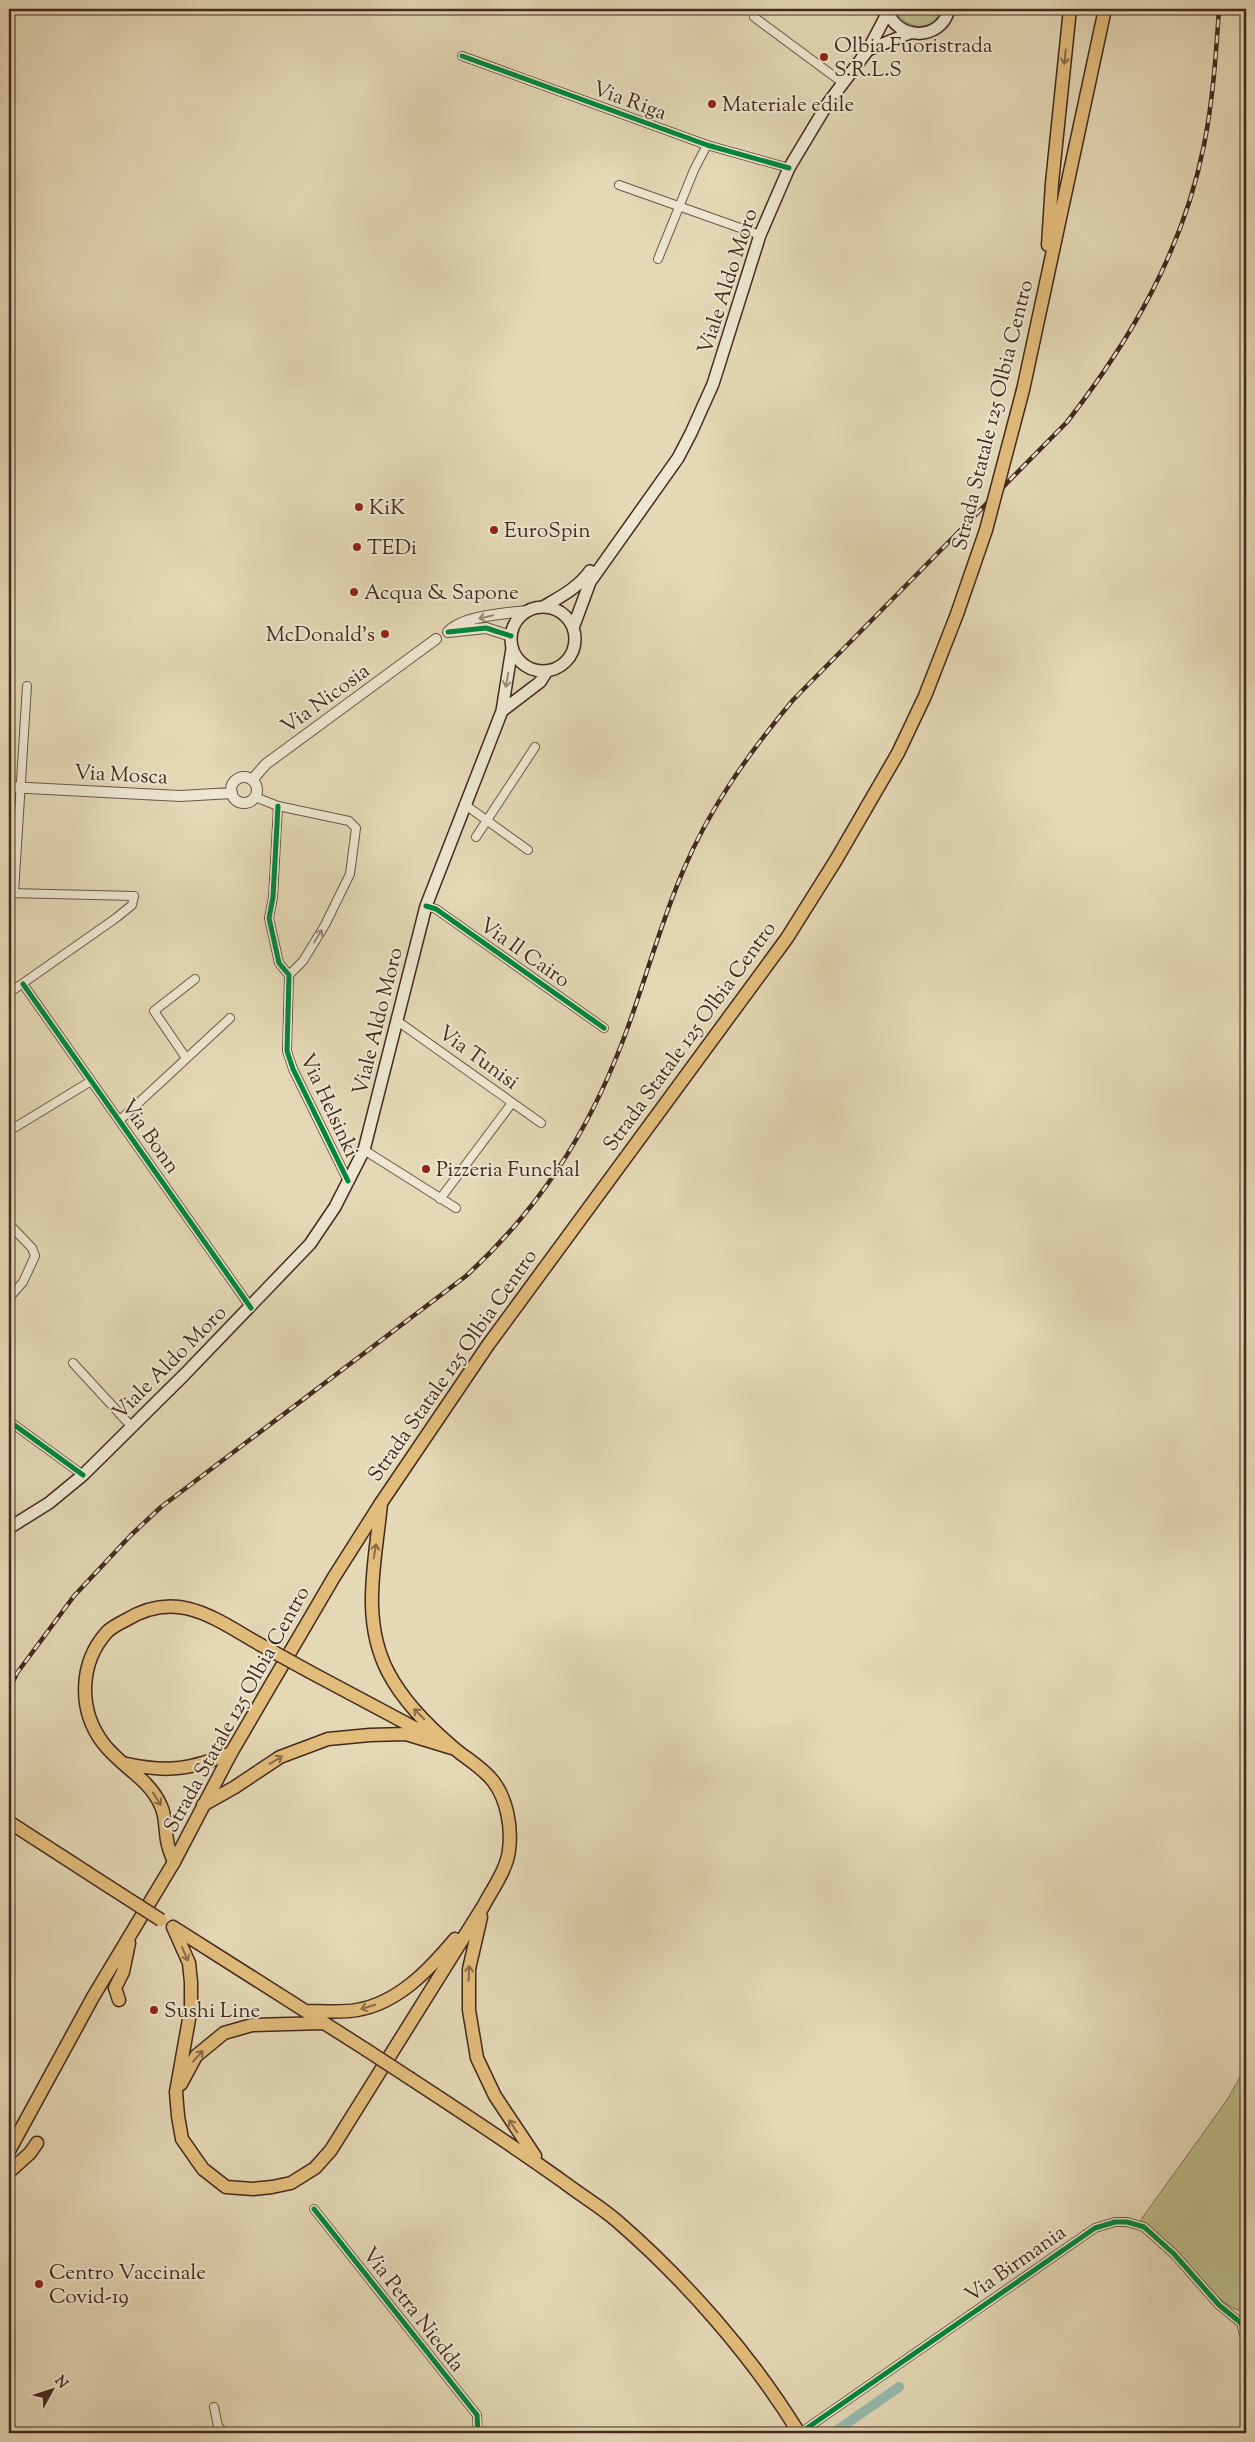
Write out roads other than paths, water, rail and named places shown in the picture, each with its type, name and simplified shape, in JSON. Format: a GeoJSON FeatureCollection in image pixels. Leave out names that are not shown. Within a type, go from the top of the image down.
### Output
{"type":"FeatureCollection","features":[{"type":"Feature","properties":{"kind":"main road"},"geometry":{"type":"LineString","coordinates":[[868,50],[910,33],[924,33],[936,28],[943,22],[949,9]]}},
{"type":"Feature","properties":{"kind":"main road"},"geometry":{"type":"LineString","coordinates":[[1045,289],[1052,183],[1070,9]]}},
{"type":"Feature","properties":{"kind":"main road","name":"Strada Statale 125 Olbia Centro"},"geometry":{"type":"LineString","coordinates":[[9,2151],[130,1933],[174,1862],[231,1753],[334,1577],[380,1503],[493,1338],[787,938],[836,860],[898,753],[925,696],[957,614],[986,530],[1023,390],[1104,9]]}},
{"type":"Feature","properties":{"kind":"main road"},"geometry":{"type":"LineString","coordinates":[[887,11],[895,24],[910,33]]}},
{"type":"Feature","properties":{"kind":"main road","name":"Viale Aldo Moro"},"geometry":{"type":"LineString","coordinates":[[573,628],[590,582],[678,458],[692,433],[713,384],[760,235],[789,168],[828,103],[868,50],[887,11]]}},
{"type":"Feature","properties":{"kind":"main road","name":"Viale Aldo Moro"},"geometry":{"type":"LineString","coordinates":[[543,607],[584,580],[619,534],[629,527]]}},
{"type":"Feature","properties":{"kind":"main road"},"geometry":{"type":"LineString","coordinates":[[543,607],[562,613],[573,628],[575,643],[570,657],[558,667],[547,671],[527,666],[518,659],[512,642],[516,622],[527,611],[543,607]]}},
{"type":"Feature","properties":{"kind":"main road","name":"Viale Aldo Moro"},"geometry":{"type":"LineString","coordinates":[[9,1528],[49,1503],[83,1475],[251,1308],[310,1244],[335,1206],[364,1150],[426,906],[464,804],[502,711],[512,642]]}},
{"type":"Feature","properties":{"kind":"main road"},"geometry":{"type":"LineString","coordinates":[[502,711],[540,682],[547,671]]}},
{"type":"Feature","properties":{"kind":"main road"},"geometry":{"type":"LineString","coordinates":[[380,1503],[370,1599],[377,1644],[388,1672],[413,1708],[454,1749]]}},
{"type":"Feature","properties":{"kind":"main road"},"geometry":{"type":"LineString","coordinates":[[173,1927],[189,1963],[192,1982],[191,2008],[176,2092],[182,2139],[204,2169],[226,2187],[272,2188],[291,2183],[315,2168],[331,2150],[484,1905],[500,1877],[509,1851],[510,1827],[504,1802],[493,1780],[454,1749],[199,1610],[169,1605],[137,1613],[108,1630],[92,1651],[84,1682],[88,1716],[103,1743],[146,1782],[162,1807],[167,1841],[174,1862]]}},
{"type":"Feature","properties":{"kind":"main road"},"geometry":{"type":"LineString","coordinates":[[203,1804],[280,1757],[328,1739],[406,1734],[454,1749]]}},
{"type":"Feature","properties":{"kind":"main road"},"geometry":{"type":"LineString","coordinates":[[124,1764],[157,1770],[188,1767],[209,1762],[231,1753]]}},
{"type":"Feature","properties":{"kind":"main road"},"geometry":{"type":"LineString","coordinates":[[9,1822],[411,2079],[541,2166],[616,2220],[662,2264],[723,2329],[800,2433]]}},
{"type":"Feature","properties":{"kind":"main road"},"geometry":{"type":"LineString","coordinates":[[302,2008],[356,2010],[381,2002],[411,1985],[446,1950],[484,1905]]}},
{"type":"Feature","properties":{"kind":"main road"},"geometry":{"type":"LineString","coordinates":[[484,1905],[469,1969],[470,2010],[477,2058],[495,2096],[541,2166]]}},
{"type":"Feature","properties":{"kind":"main road"},"geometry":{"type":"LineString","coordinates":[[119,2000],[115,1988],[123,1972],[130,1933]]}},
{"type":"Feature","properties":{"kind":"main road"},"geometry":{"type":"LineString","coordinates":[[178,2116],[182,2082],[196,2056],[224,2033],[252,2025],[323,2023]]}},
{"type":"Feature","properties":{"kind":"main road"},"geometry":{"type":"LineString","coordinates":[[9,2172],[30,2153],[37,2143]]}},
{"type":"Feature","properties":{"kind":"street"},"geometry":{"type":"LineString","coordinates":[[754,17],[843,83]]}},
{"type":"Feature","properties":{"kind":"street","name":"Via Riga"},"geometry":{"type":"LineString","coordinates":[[462,56],[707,145],[789,168]]}},
{"type":"Feature","properties":{"kind":"street"},"geometry":{"type":"LineString","coordinates":[[658,259],[679,206],[707,145]]}},
{"type":"Feature","properties":{"kind":"street"},"geometry":{"type":"LineString","coordinates":[[619,185],[760,235]]}},
{"type":"Feature","properties":{"kind":"street","name":"Via Nicosia"},"geometry":{"type":"LineString","coordinates":[[252,780],[266,764],[448,632],[454,624],[498,614],[527,611]]}},
{"type":"Feature","properties":{"kind":"street","name":"Via Nicosia"},"geometry":{"type":"LineString","coordinates":[[448,632],[486,628],[512,642]]}},
{"type":"Feature","properties":{"kind":"street"},"geometry":{"type":"LineString","coordinates":[[9,993],[116,918],[132,905],[134,896],[11,893],[21,788],[27,686]]}},
{"type":"Feature","properties":{"kind":"street"},"geometry":{"type":"LineString","coordinates":[[476,837],[535,747]]}},
{"type":"Feature","properties":{"kind":"street"},"geometry":{"type":"LineString","coordinates":[[245,777],[252,780],[257,790],[255,797],[248,802],[240,802],[232,793],[233,785],[238,779],[245,777]]}},
{"type":"Feature","properties":{"kind":"street","name":"Via Mosca"},"geometry":{"type":"LineString","coordinates":[[9,787],[180,796],[232,793]]}},
{"type":"Feature","properties":{"kind":"street"},"geometry":{"type":"LineString","coordinates":[[255,797],[278,806],[349,820],[356,828],[350,874],[325,925],[303,961],[289,975],[279,963],[269,918],[273,897],[278,806]]}},
{"type":"Feature","properties":{"kind":"street"},"geometry":{"type":"LineString","coordinates":[[464,804],[528,850]]}},
{"type":"Feature","properties":{"kind":"street","name":"Via Il Cairo"},"geometry":{"type":"LineString","coordinates":[[426,906],[436,909],[604,1028]]}},
{"type":"Feature","properties":{"kind":"street","name":"Via Helsinki"},"geometry":{"type":"LineString","coordinates":[[289,975],[287,1051],[293,1069],[348,1181]]}},
{"type":"Feature","properties":{"kind":"street"},"geometry":{"type":"LineString","coordinates":[[186,1058],[154,1011],[195,979]]}},
{"type":"Feature","properties":{"kind":"street","name":"Via Bonn"},"geometry":{"type":"LineString","coordinates":[[23,984],[251,1308]]}},
{"type":"Feature","properties":{"kind":"street"},"geometry":{"type":"LineString","coordinates":[[120,1120],[230,1018]]}},
{"type":"Feature","properties":{"kind":"street","name":"Via Tunisi"},"geometry":{"type":"LineString","coordinates":[[396,1020],[541,1123]]}},
{"type":"Feature","properties":{"kind":"street"},"geometry":{"type":"LineString","coordinates":[[9,1131],[91,1081]]}},
{"type":"Feature","properties":{"kind":"street"},"geometry":{"type":"LineString","coordinates":[[440,1199],[512,1103]]}},
{"type":"Feature","properties":{"kind":"street"},"geometry":{"type":"LineString","coordinates":[[364,1150],[456,1208]]}},
{"type":"Feature","properties":{"kind":"street"},"geometry":{"type":"LineString","coordinates":[[9,1224],[32,1248],[35,1256],[23,1282],[10,1297]]}},
{"type":"Feature","properties":{"kind":"street"},"geometry":{"type":"LineString","coordinates":[[73,1363],[131,1426]]}},
{"type":"Feature","properties":{"kind":"street"},"geometry":{"type":"LineString","coordinates":[[9,1421],[83,1475]]}},
{"type":"Feature","properties":{"kind":"street","name":"Via Petra Niedda"},"geometry":{"type":"LineString","coordinates":[[314,2209],[477,2415],[478,2433]]}},
{"type":"Feature","properties":{"kind":"street","name":"Via Birmania"},"geometry":{"type":"LineString","coordinates":[[800,2433],[1103,2224],[1127,2222],[1144,2227],[1174,2254],[1219,2305],[1241,2323],[1246,2341]]}},
{"type":"Feature","properties":{"kind":"street"},"geometry":{"type":"LineString","coordinates":[[214,2406],[218,2426],[224,2433]]}},
{"type":"Feature","properties":{"kind":"water"},"geometry":{"type":"Polygon","coordinates":[[[1246,2096],[1246,2118],[1241,2115],[1241,2102],[1246,2096]]]}},
{"type":"Feature","properties":{"kind":"waterway"},"geometry":{"type":"LineString","coordinates":[[833,2433],[899,2387]]}},
{"type":"Feature","properties":{"kind":"railway"},"geometry":{"type":"LineString","coordinates":[[9,1690],[17,1673],[74,1596],[131,1535],[161,1507],[466,1276],[516,1224],[538,1197],[577,1139],[608,1076],[630,1022],[666,913],[683,871],[705,825],[732,781],[793,700],[1067,422],[1113,358],[1133,325],[1169,257],[1195,184],[1210,111],[1219,9]]}},
{"type":"Feature","properties":{"kind":"place","name":"Olbia Fuoristrada S.R.L.S"},"geometry":{"type":"Point","coordinates":[824,57]}},
{"type":"Feature","properties":{"kind":"place","name":"Materiale edile"},"geometry":{"type":"Point","coordinates":[712,104]}},
{"type":"Feature","properties":{"kind":"place","name":"KiK"},"geometry":{"type":"Point","coordinates":[359,507]}},
{"type":"Feature","properties":{"kind":"place","name":"EuroSpin"},"geometry":{"type":"Point","coordinates":[494,530]}},
{"type":"Feature","properties":{"kind":"place","name":"TEDi"},"geometry":{"type":"Point","coordinates":[357,547]}},
{"type":"Feature","properties":{"kind":"place","name":"Acqua & Sapone"},"geometry":{"type":"Point","coordinates":[354,592]}},
{"type":"Feature","properties":{"kind":"place","name":"McDonald's"},"geometry":{"type":"Point","coordinates":[385,634]}},
{"type":"Feature","properties":{"kind":"place","name":"Pizzeria Funchal"},"geometry":{"type":"Point","coordinates":[426,1169]}},
{"type":"Feature","properties":{"kind":"place","name":"Sushi Line"},"geometry":{"type":"Point","coordinates":[154,2010]}},
{"type":"Feature","properties":{"kind":"place","name":"Centro Vaccinale Covid-19"},"geometry":{"type":"Point","coordinates":[39,2284]}}]}
